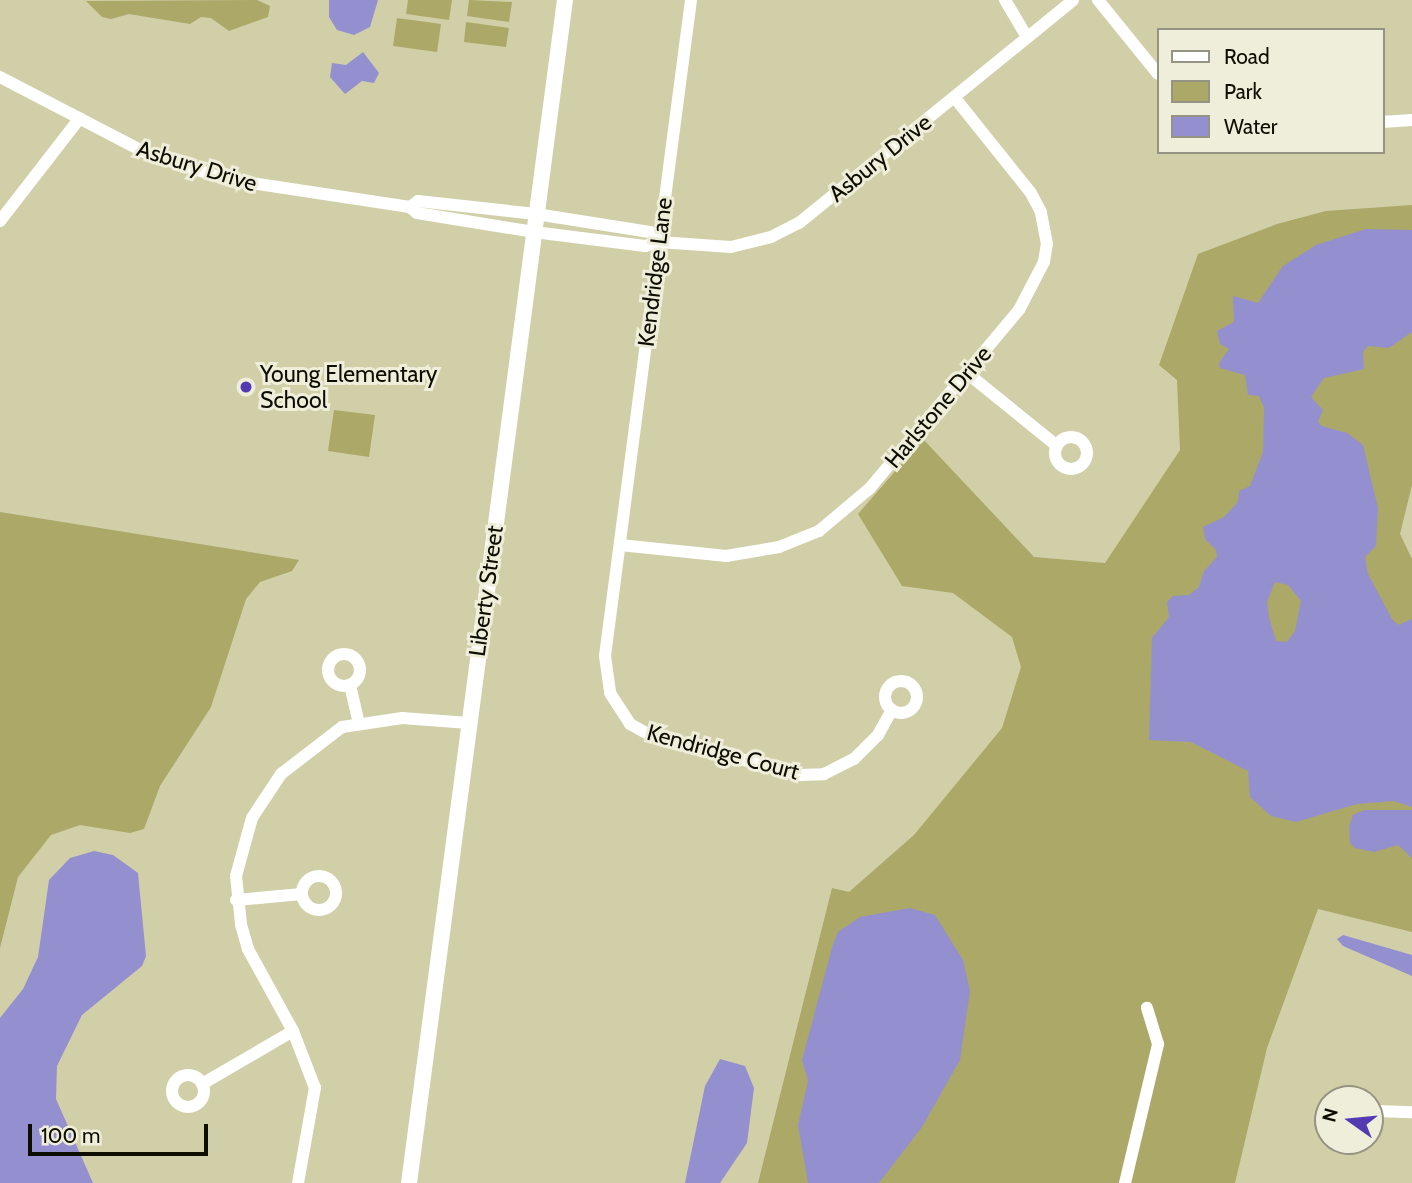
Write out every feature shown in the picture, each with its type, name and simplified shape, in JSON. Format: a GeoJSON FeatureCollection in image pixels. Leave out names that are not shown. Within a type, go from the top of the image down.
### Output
{"type":"FeatureCollection","features":[{"type":"Feature","properties":{"kind":"street","name":"Liberty Street"},"geometry":{"type":"LineString","coordinates":[[409,1183],[565,0]]}},
{"type":"Feature","properties":{"kind":"street","name":"Kendridge Lane"},"geometry":{"type":"LineString","coordinates":[[620,545],[691,0]]}},
{"type":"Feature","properties":{"kind":"street"},"geometry":{"type":"LineString","coordinates":[[1005,0],[1027,37]]}},
{"type":"Feature","properties":{"kind":"street","name":"Asbury Drive"},"geometry":{"type":"LineString","coordinates":[[0,76],[146,153],[225,179],[410,207],[417,213],[534,232],[645,246],[659,242],[731,247],[786,231],[955,98],[1073,0]]}},
{"type":"Feature","properties":{"kind":"street"},"geometry":{"type":"LineString","coordinates":[[1098,0],[1156,72]]}},
{"type":"Feature","properties":{"kind":"street","name":"Harlstone Drive"},"geometry":{"type":"LineString","coordinates":[[620,545],[726,556],[779,547],[819,531],[864,494],[1031,293],[1047,244],[1041,212],[1031,192],[955,98]]}},
{"type":"Feature","properties":{"kind":"street"},"geometry":{"type":"LineString","coordinates":[[0,221],[80,118]]}},
{"type":"Feature","properties":{"kind":"street"},"geometry":{"type":"LineString","coordinates":[[1384,122],[1412,120]]}},
{"type":"Feature","properties":{"kind":"street","name":"Asbury Drive"},"geometry":{"type":"LineString","coordinates":[[410,207],[418,201],[536,214],[650,232],[659,242]]}},
{"type":"Feature","properties":{"kind":"street"},"geometry":{"type":"LineString","coordinates":[[967,373],[1057,446]]}},
{"type":"Feature","properties":{"kind":"street","name":"Kendridge Court"},"geometry":{"type":"LineString","coordinates":[[620,545],[606,671],[615,707],[639,729],[664,740],[811,775],[839,769],[854,759],[878,735],[892,710]]}},
{"type":"Feature","properties":{"kind":"street"},"geometry":{"type":"LineString","coordinates":[[350,685],[359,724]]}},
{"type":"Feature","properties":{"kind":"street"},"geometry":{"type":"LineString","coordinates":[[298,1183],[315,1088],[293,1031],[248,949],[236,900],[244,840],[269,788],[296,760],[342,727],[402,718],[469,723]]}},
{"type":"Feature","properties":{"kind":"street"},"geometry":{"type":"LineString","coordinates":[[236,900],[302,894]]}},
{"type":"Feature","properties":{"kind":"street"},"geometry":{"type":"LineString","coordinates":[[1125,1183],[1158,1044],[1147,1008]]}},
{"type":"Feature","properties":{"kind":"street"},"geometry":{"type":"LineString","coordinates":[[202,1084],[293,1031]]}},
{"type":"Feature","properties":{"kind":"street"},"geometry":{"type":"LineString","coordinates":[[1384,1108],[1412,1112]]}},
{"type":"Feature","properties":{"kind":"green space"},"geometry":{"type":"Polygon","coordinates":[[[257,0],[270,6],[268,17],[229,31],[211,18],[201,17],[190,24],[129,14],[111,19],[102,17],[86,1],[257,0]]]}},
{"type":"Feature","properties":{"kind":"green space"},"geometry":{"type":"Polygon","coordinates":[[[408,0],[452,0],[449,20],[406,14],[408,0]]]}},
{"type":"Feature","properties":{"kind":"green space"},"geometry":{"type":"Polygon","coordinates":[[[469,0],[512,2],[509,22],[467,16],[469,0]]]}},
{"type":"Feature","properties":{"kind":"green space"},"geometry":{"type":"Polygon","coordinates":[[[397,18],[441,24],[437,52],[393,46],[397,18]]]}},
{"type":"Feature","properties":{"kind":"green space"},"geometry":{"type":"Polygon","coordinates":[[[466,22],[509,28],[506,47],[464,42],[466,22]]]}},
{"type":"Feature","properties":{"kind":"green space"},"geometry":{"type":"Polygon","coordinates":[[[1412,205],[1412,485],[1400,534],[1412,559],[1412,932],[1318,909],[1267,1048],[1235,1183],[758,1183],[832,888],[849,892],[914,835],[1002,728],[1021,667],[1012,637],[953,593],[902,586],[858,514],[923,439],[1034,557],[1105,563],[1180,450],[1177,380],[1159,365],[1198,254],[1277,224],[1326,211],[1412,205]]]}},
{"type":"Feature","properties":{"kind":"green space"},"geometry":{"type":"Polygon","coordinates":[[[334,410],[375,415],[369,457],[328,451],[334,410]]]}},
{"type":"Feature","properties":{"kind":"green space"},"geometry":{"type":"Polygon","coordinates":[[[0,512],[299,560],[292,571],[260,582],[246,599],[211,707],[160,786],[144,829],[130,833],[80,825],[51,835],[18,877],[0,948],[0,512]]]}},
{"type":"Feature","properties":{"kind":"water"},"geometry":{"type":"Polygon","coordinates":[[[329,0],[378,0],[370,27],[354,35],[337,30],[329,17],[329,0]]]}},
{"type":"Feature","properties":{"kind":"water"},"geometry":{"type":"Polygon","coordinates":[[[363,52],[379,73],[374,83],[362,81],[345,94],[330,77],[332,63],[346,65],[363,52]]]}},
{"type":"Feature","properties":{"kind":"water"},"geometry":{"type":"Polygon","coordinates":[[[1366,229],[1412,230],[1412,332],[1389,348],[1368,346],[1363,352],[1364,369],[1324,378],[1311,397],[1323,410],[1318,422],[1322,426],[1347,433],[1363,445],[1378,508],[1376,546],[1365,557],[1368,574],[1392,619],[1398,625],[1412,619],[1412,807],[1394,801],[1357,804],[1296,822],[1271,816],[1250,797],[1248,771],[1191,742],[1149,740],[1152,638],[1169,617],[1167,602],[1173,596],[1189,595],[1199,587],[1204,571],[1217,557],[1216,550],[1205,539],[1203,527],[1224,517],[1238,502],[1239,491],[1250,486],[1263,452],[1264,408],[1259,396],[1248,395],[1245,375],[1220,368],[1219,363],[1229,349],[1220,344],[1217,331],[1234,322],[1233,296],[1258,303],[1283,266],[1316,245],[1366,229]],[[1275,582],[1267,602],[1276,641],[1287,642],[1295,631],[1301,601],[1288,585],[1275,582]]]}},
{"type":"Feature","properties":{"kind":"water"},"geometry":{"type":"Polygon","coordinates":[[[1364,810],[1412,810],[1412,858],[1398,845],[1374,852],[1355,848],[1350,843],[1349,826],[1353,815],[1364,810]]]}},
{"type":"Feature","properties":{"kind":"water"},"geometry":{"type":"Polygon","coordinates":[[[94,851],[113,855],[138,873],[146,956],[142,966],[82,1015],[57,1066],[56,1099],[93,1183],[0,1183],[0,1018],[23,989],[38,957],[49,880],[70,858],[94,851]]]}},
{"type":"Feature","properties":{"kind":"water"},"geometry":{"type":"Polygon","coordinates":[[[910,908],[935,915],[963,960],[970,991],[960,1060],[922,1127],[879,1183],[808,1183],[798,1125],[808,1081],[802,1060],[833,944],[838,932],[860,917],[910,908]]]}},
{"type":"Feature","properties":{"kind":"water"},"geometry":{"type":"Polygon","coordinates":[[[1343,935],[1412,955],[1412,976],[1343,946],[1337,939],[1343,935]]]}},
{"type":"Feature","properties":{"kind":"water"},"geometry":{"type":"Polygon","coordinates":[[[720,1059],[745,1066],[754,1088],[747,1143],[720,1183],[685,1183],[705,1086],[720,1059]]]}},
{"type":"Feature","properties":{"kind":"place","name":"Young Elementary School"},"geometry":{"type":"Point","coordinates":[246,387]}}]}
